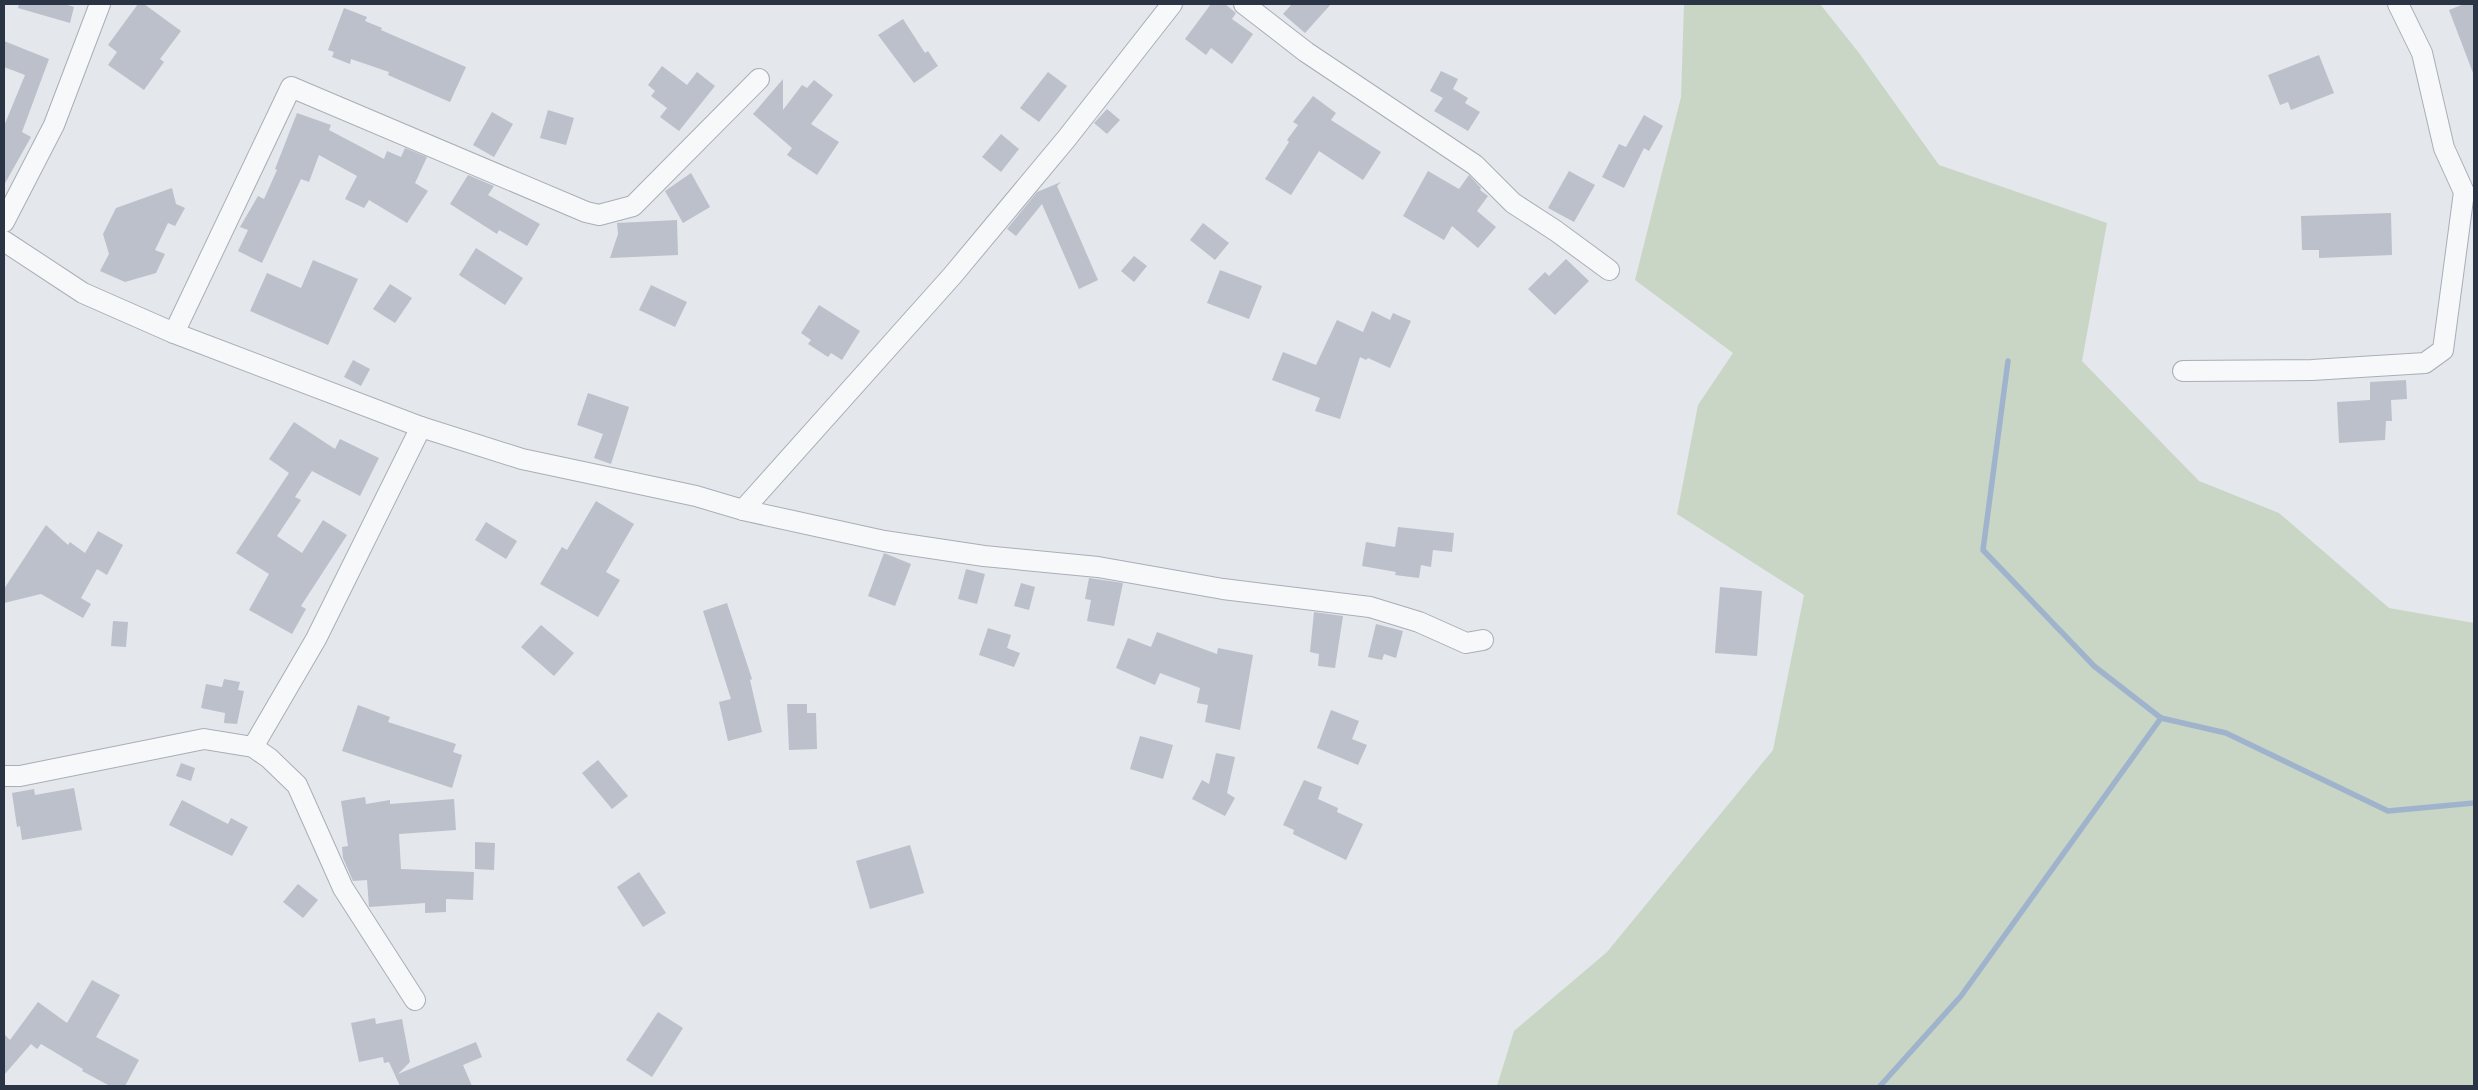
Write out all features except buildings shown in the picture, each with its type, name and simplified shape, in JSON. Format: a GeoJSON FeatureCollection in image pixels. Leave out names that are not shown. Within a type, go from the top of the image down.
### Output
{"type":"FeatureCollection","features":[{"type":"Feature","properties":{"kind":"street"},"geometry":{"type":"LineString","coordinates":[[4,222],[54,125],[100,4]]}},
{"type":"Feature","properties":{"kind":"street"},"geometry":{"type":"LineString","coordinates":[[743,510],[952,276],[1067,138],[1172,4]]}},
{"type":"Feature","properties":{"kind":"street"},"geometry":{"type":"LineString","coordinates":[[1244,4],[1306,52],[1476,165],[1514,204],[1609,270]]}},
{"type":"Feature","properties":{"kind":"street"},"geometry":{"type":"LineString","coordinates":[[2183,371],[2312,370],[2425,363],[2444,350],[2464,192],[2444,148],[2422,53],[2398,4]]}},
{"type":"Feature","properties":{"kind":"street"},"geometry":{"type":"LineString","coordinates":[[174,333],[291,87],[586,212],[599,214],[632,206],[758,79]]}},
{"type":"Feature","properties":{"kind":"street"},"geometry":{"type":"LineString","coordinates":[[4,241],[83,292],[174,333],[420,427],[522,459],[696,496],[743,510],[884,541],[984,556],[1098,567],[1223,589],[1370,607],[1419,622],[1466,643],[1483,640]]}},
{"type":"Feature","properties":{"kind":"street"},"geometry":{"type":"LineString","coordinates":[[253,747],[316,639],[420,427]]}},
{"type":"Feature","properties":{"kind":"street"},"geometry":{"type":"LineString","coordinates":[[4,776],[20,776],[204,739],[253,747],[269,758],[297,785],[344,888],[415,1000]]}},
{"type":"Feature","properties":{"kind":"green space"},"geometry":{"type":"Polygon","coordinates":[[[1684,4],[1820,4],[1859,53],[1939,165],[2107,223],[2082,361],[2199,481],[2279,513],[2389,608],[2474,623],[2474,1086],[1497,1086],[1514,1031],[1607,952],[1773,750],[1804,595],[1677,514],[1698,405],[1733,353],[1635,280],[1681,97],[1684,4]]]}},
{"type":"Feature","properties":{"kind":"waterway"},"geometry":{"type":"LineString","coordinates":[[2008,361],[1983,550],[2094,666],[2161,718],[2226,733],[2388,811],[2474,803]]}},
{"type":"Feature","properties":{"kind":"waterway"},"geometry":{"type":"LineString","coordinates":[[1880,1086],[1961,996],[2161,718]]}}]}
